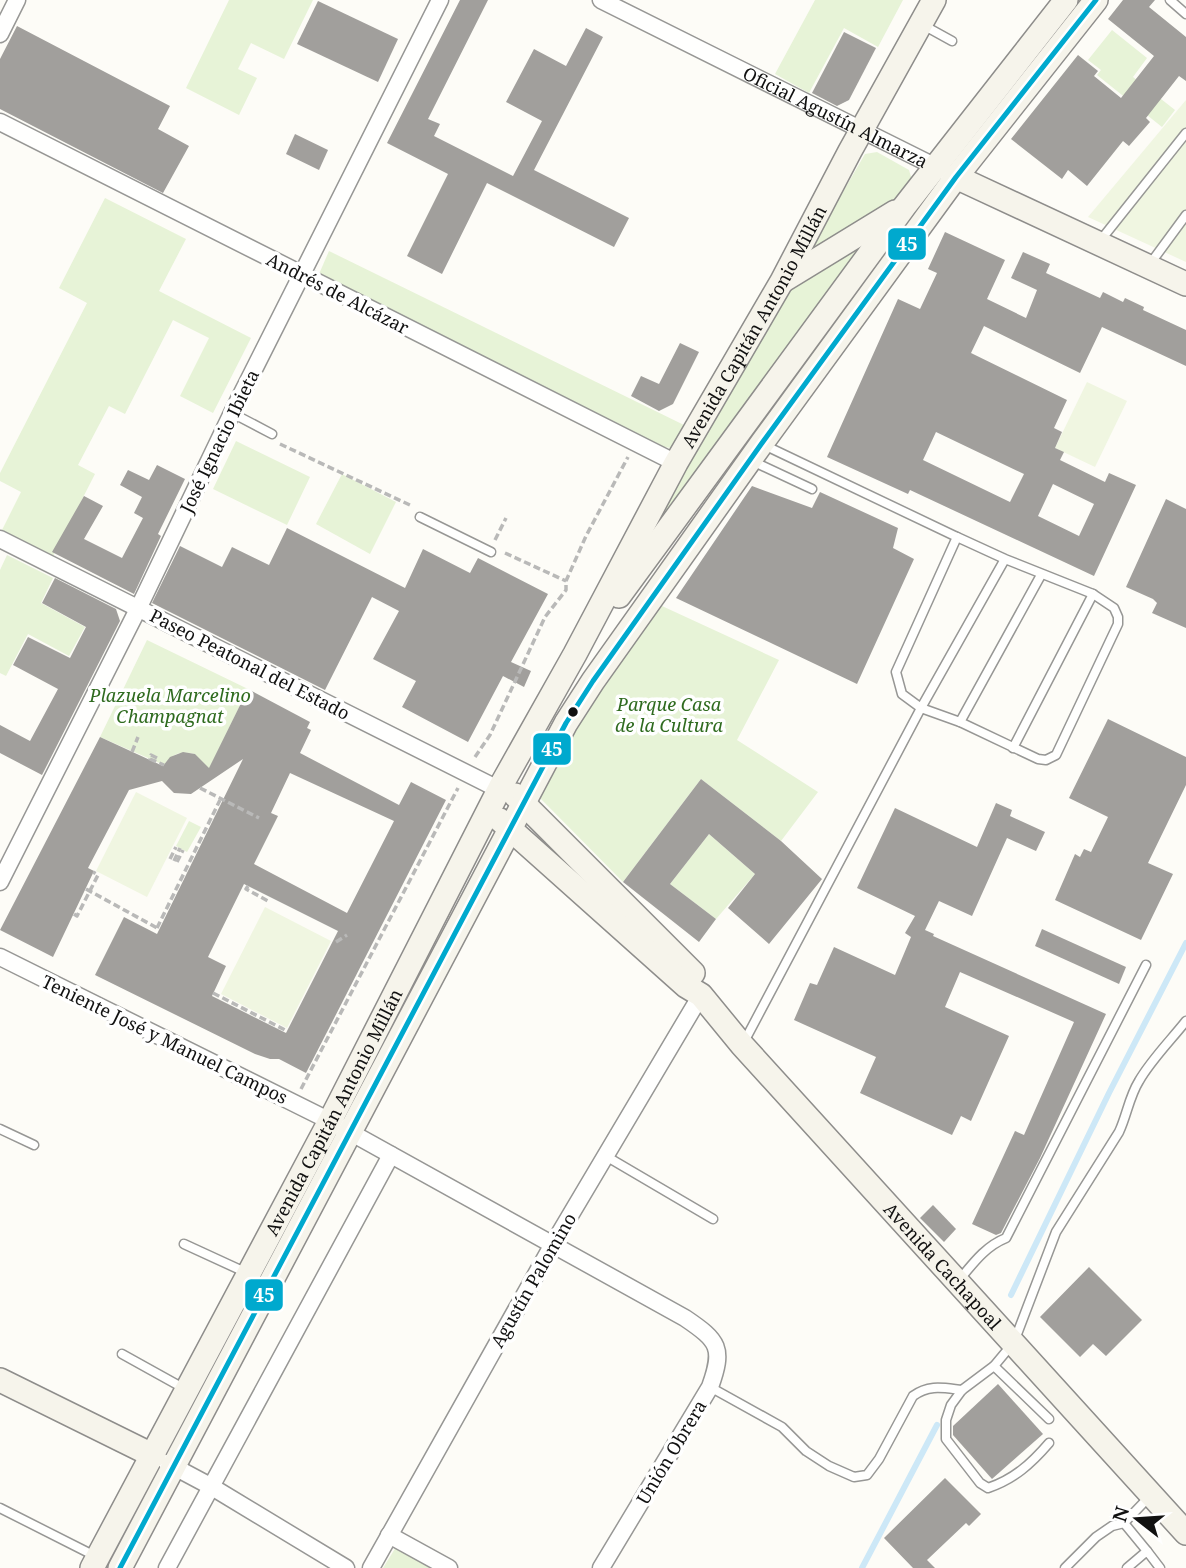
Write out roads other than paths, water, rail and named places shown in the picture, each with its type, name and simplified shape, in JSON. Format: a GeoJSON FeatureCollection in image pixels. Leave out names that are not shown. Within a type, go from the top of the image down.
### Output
{"type":"FeatureCollection","features":[{"type":"Feature","properties":{"kind":"main road","name":"Avenida Capitán Antonio Millán"},"geometry":{"type":"LineString","coordinates":[[120,1568],[175,1468],[488,811],[576,654],[676,463],[782,281],[934,0]]}},
{"type":"Feature","properties":{"kind":"main road"},"geometry":{"type":"LineString","coordinates":[[946,172],[1066,0]]}},
{"type":"Feature","properties":{"kind":"main road"},"geometry":{"type":"LineString","coordinates":[[946,172],[1096,0]]}},
{"type":"Feature","properties":{"kind":"main road","name":"Avenida Capitán Antonio Millán"},"geometry":{"type":"LineString","coordinates":[[576,654],[904,207],[946,172]]}},
{"type":"Feature","properties":{"kind":"main road","name":"Avenida Capitán Antonio Millán"},"geometry":{"type":"LineString","coordinates":[[95,1563],[250,1274],[340,1126],[511,828],[566,723],[756,452],[946,172]]}},
{"type":"Feature","properties":{"kind":"main road","name":"Oficial Agustín Almarza"},"geometry":{"type":"LineString","coordinates":[[946,172],[1186,284]]}},
{"type":"Feature","properties":{"kind":"main road"},"geometry":{"type":"LineString","coordinates":[[782,281],[904,207]]}},
{"type":"Feature","properties":{"kind":"main road","name":"Avenida Cachapoal"},"geometry":{"type":"LineString","coordinates":[[501,786],[523,804],[697,977],[701,995]]}},
{"type":"Feature","properties":{"kind":"main road","name":"Avenida Cachapoal"},"geometry":{"type":"LineString","coordinates":[[488,811],[511,828],[686,986],[701,995],[742,1045],[1186,1533]]}},
{"type":"Feature","properties":{"kind":"main road"},"geometry":{"type":"LineString","coordinates":[[0,1380],[154,1456]]}},
{"type":"Feature","properties":{"kind":"street"},"geometry":{"type":"LineString","coordinates":[[0,34],[17,0]]}},
{"type":"Feature","properties":{"kind":"street","name":"José Ignacio Ibieta"},"geometry":{"type":"LineString","coordinates":[[0,882],[139,607],[232,412],[440,0]]}},
{"type":"Feature","properties":{"kind":"street","name":"Oficial Agustín Almarza"},"geometry":{"type":"LineString","coordinates":[[601,0],[946,172]]}},
{"type":"Feature","properties":{"kind":"street","name":"Andrés de Alcázar"},"geometry":{"type":"LineString","coordinates":[[0,122],[676,463]]}},
{"type":"Feature","properties":{"kind":"street","name":"Paseo Peatonal del Estado"},"geometry":{"type":"LineString","coordinates":[[0,538],[466,773],[501,786]]}},
{"type":"Feature","properties":{"kind":"street","name":"Teniente José y Manuel Campos"},"geometry":{"type":"LineString","coordinates":[[0,957],[340,1126],[706,1332]]}},
{"type":"Feature","properties":{"kind":"street","name":"Agustín Palomino"},"geometry":{"type":"LineString","coordinates":[[371,1568],[552,1245],[701,995]]}},
{"type":"Feature","properties":{"kind":"street"},"geometry":{"type":"LineString","coordinates":[[167,1568],[391,1155]]}},
{"type":"Feature","properties":{"kind":"street","name":"Unión Obrera"},"geometry":{"type":"LineString","coordinates":[[601,1568],[710,1387],[719,1357],[706,1332]]}},
{"type":"Feature","properties":{"kind":"street"},"geometry":{"type":"LineString","coordinates":[[154,1456],[212,1487],[346,1568]]}},
{"type":"Feature","properties":{"kind":"street"},"geometry":{"type":"LineString","coordinates":[[389,1535],[449,1568]]}},
{"type":"Feature","properties":{"kind":"lane"},"geometry":{"type":"LineString","coordinates":[[1170,0],[1186,14]]}},
{"type":"Feature","properties":{"kind":"lane"},"geometry":{"type":"LineString","coordinates":[[921,23],[952,41]]}},
{"type":"Feature","properties":{"kind":"lane"},"geometry":{"type":"LineString","coordinates":[[1098,243],[1186,133]]}},
{"type":"Feature","properties":{"kind":"lane"},"geometry":{"type":"LineString","coordinates":[[1149,267],[1186,215]]}},
{"type":"Feature","properties":{"kind":"lane"},"geometry":{"type":"LineString","coordinates":[[232,412],[272,437]]}},
{"type":"Feature","properties":{"kind":"lane"},"geometry":{"type":"LineString","coordinates":[[756,452],[812,489]]}},
{"type":"Feature","properties":{"kind":"lane"},"geometry":{"type":"LineString","coordinates":[[756,452],[957,537],[1041,575],[1093,594],[1114,608],[1118,624],[1056,755],[1046,760],[1038,759],[960,722],[921,708],[902,694],[895,672],[957,537]]}},
{"type":"Feature","properties":{"kind":"lane"},"geometry":{"type":"LineString","coordinates":[[419,513],[491,549]]}},
{"type":"Feature","properties":{"kind":"lane"},"geometry":{"type":"LineString","coordinates":[[742,1045],[921,708],[1005,559]]}},
{"type":"Feature","properties":{"kind":"lane"},"geometry":{"type":"LineString","coordinates":[[960,722],[1041,575]]}},
{"type":"Feature","properties":{"kind":"lane"},"geometry":{"type":"LineString","coordinates":[[1013,748],[1093,594]]}},
{"type":"Feature","properties":{"kind":"lane"},"geometry":{"type":"LineString","coordinates":[[958,1281],[979,1256],[1006,1238],[1012,1229],[1146,965]]}},
{"type":"Feature","properties":{"kind":"lane"},"geometry":{"type":"LineString","coordinates":[[1049,1443],[1031,1463],[1006,1482],[988,1488],[979,1482],[946,1439],[946,1419],[951,1405],[962,1390],[994,1366],[1014,1342],[1056,1232],[1119,1132],[1139,1080],[1186,1021]]}},
{"type":"Feature","properties":{"kind":"lane"},"geometry":{"type":"LineString","coordinates":[[0,1129],[34,1145]]}},
{"type":"Feature","properties":{"kind":"lane"},"geometry":{"type":"LineString","coordinates":[[604,1155],[713,1219]]}},
{"type":"Feature","properties":{"kind":"lane"},"geometry":{"type":"LineString","coordinates":[[184,1244],[250,1274]]}},
{"type":"Feature","properties":{"kind":"lane"},"geometry":{"type":"LineString","coordinates":[[122,1354],[188,1390]]}},
{"type":"Feature","properties":{"kind":"lane"},"geometry":{"type":"LineString","coordinates":[[994,1366],[1049,1419]]}},
{"type":"Feature","properties":{"kind":"lane"},"geometry":{"type":"LineString","coordinates":[[710,1387],[782,1427],[806,1451],[854,1478],[867,1475],[879,1459],[913,1396],[922,1389],[936,1387],[962,1390]]}},
{"type":"Feature","properties":{"kind":"lane"},"geometry":{"type":"LineString","coordinates":[[1065,1568],[1096,1537],[1112,1526],[1124,1523],[1151,1495]]}},
{"type":"Feature","properties":{"kind":"lane"},"geometry":{"type":"LineString","coordinates":[[0,1508],[95,1563]]}},
{"type":"Feature","properties":{"kind":"lane"},"geometry":{"type":"LineString","coordinates":[[1124,1523],[1160,1568]]}},
{"type":"Feature","properties":{"kind":"lane"},"geometry":{"type":"LineString","coordinates":[[1127,1568],[1147,1551]]}},
{"type":"Feature","properties":{"kind":"waterway"},"geometry":{"type":"LineString","coordinates":[[1011,1295],[1109,1093],[1186,943]]}},
{"type":"Feature","properties":{"kind":"waterway"},"geometry":{"type":"LineString","coordinates":[[862,1568],[937,1425]]}},
{"type":"Feature","properties":{"kind":"park label","name":"Plazuela Marcelino Champagnat"},"geometry":{"type":"Point","coordinates":[170,705]}},
{"type":"Feature","properties":{"kind":"park label","name":"Parque Casa de la Cultura"},"geometry":{"type":"Point","coordinates":[669,714]}}]}
